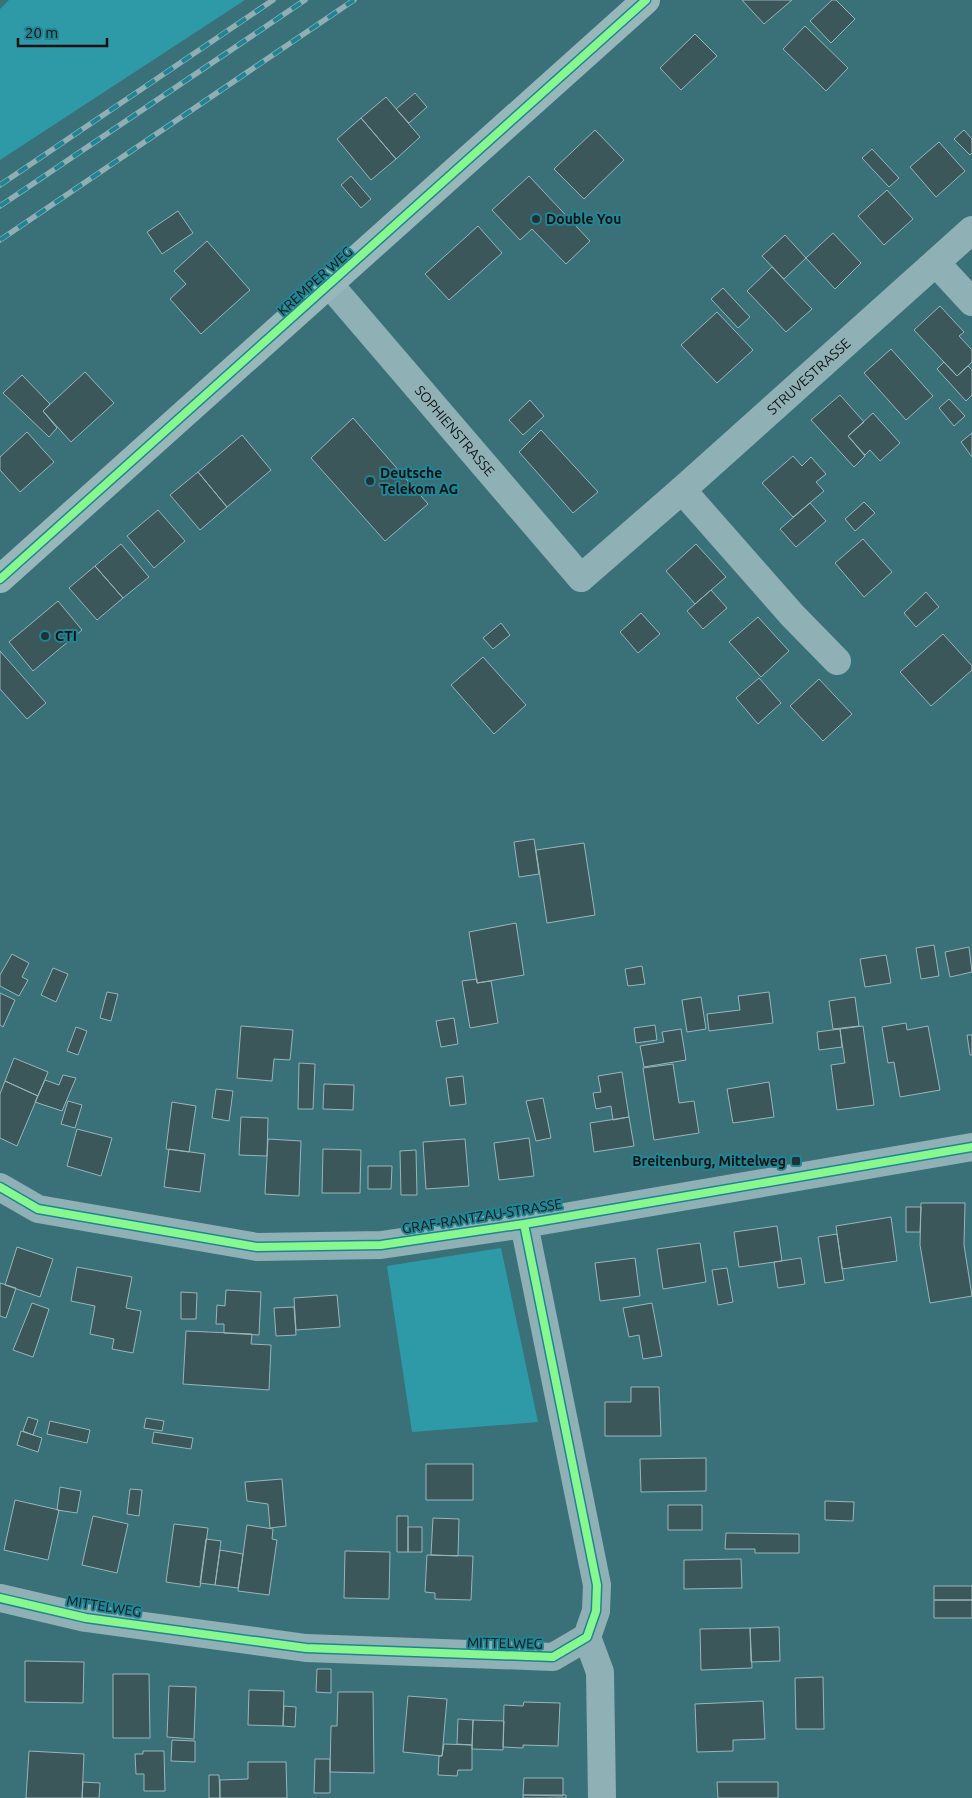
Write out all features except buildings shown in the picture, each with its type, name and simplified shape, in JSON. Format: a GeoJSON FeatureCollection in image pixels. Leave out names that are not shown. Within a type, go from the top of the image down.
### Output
{"type":"FeatureCollection","features":[{"type":"Feature","properties":{"kind":"street","name":"KREMPER WEG"},"geometry":{"type":"LineString","coordinates":[[0,579],[646,0]]}},
{"type":"Feature","properties":{"kind":"street","name":"STRUVESTRASSE"},"geometry":{"type":"LineString","coordinates":[[581,578],[972,230]]}},
{"type":"Feature","properties":{"kind":"street"},"geometry":{"type":"LineString","coordinates":[[936,262],[972,302]]}},
{"type":"Feature","properties":{"kind":"street","name":"SOPHIENSTRASSE"},"geometry":{"type":"LineString","coordinates":[[330,285],[581,578]]}},
{"type":"Feature","properties":{"kind":"street"},"geometry":{"type":"LineString","coordinates":[[682,490],[792,615],[837,662]]}},
{"type":"Feature","properties":{"kind":"street","name":"GRAF-RANTZAU-STRASSE"},"geometry":{"type":"LineString","coordinates":[[0,1187],[38,1209],[257,1247],[381,1244],[524,1224],[972,1147]]}},
{"type":"Feature","properties":{"kind":"street"},"geometry":{"type":"LineString","coordinates":[[524,1224],[597,1585],[596,1611],[587,1637],[600,1672],[602,1798]]}},
{"type":"Feature","properties":{"kind":"street","name":"MITTELWEG"},"geometry":{"type":"LineString","coordinates":[[0,1598],[86,1618],[306,1648],[553,1657],[587,1637]]}},
{"type":"Feature","properties":{"kind":"shaded area"},"geometry":{"type":"Polygon","coordinates":[[[9,0],[245,0],[0,160],[0,9],[9,0]]]}},
{"type":"Feature","properties":{"kind":"shaded area"},"geometry":{"type":"Polygon","coordinates":[[[501,1248],[538,1422],[412,1432],[387,1266],[501,1248]]]}},
{"type":"Feature","properties":{"kind":"railway"},"geometry":{"type":"LineString","coordinates":[[0,185],[273,0]]}},
{"type":"Feature","properties":{"kind":"railway"},"geometry":{"type":"LineString","coordinates":[[0,206],[305,0]]}},
{"type":"Feature","properties":{"kind":"railway"},"geometry":{"type":"LineString","coordinates":[[0,240],[354,0]]}},
{"type":"Feature","properties":{"kind":"cycle path"},"geometry":{"type":"LineString","coordinates":[[0,579],[646,0]]}},
{"type":"Feature","properties":{"kind":"cycle path"},"geometry":{"type":"LineString","coordinates":[[0,1187],[38,1209],[257,1247],[381,1245],[524,1224],[972,1147]]}},
{"type":"Feature","properties":{"kind":"cycle path"},"geometry":{"type":"LineString","coordinates":[[0,1598],[86,1618],[306,1648],[553,1657],[587,1637],[596,1611],[597,1585],[524,1224]]}},
{"type":"Feature","properties":{"kind":"place","name":"Double You"},"geometry":{"type":"Point","coordinates":[536,219]}},
{"type":"Feature","properties":{"kind":"place","name":"Deutsche Telekom AG"},"geometry":{"type":"Point","coordinates":[370,481]}},
{"type":"Feature","properties":{"kind":"place","name":"CTI"},"geometry":{"type":"Point","coordinates":[45,636]}},
{"type":"Feature","properties":{"kind":"place","name":"Breitenburg, Mittelweg"},"geometry":{"type":"Point","coordinates":[796,1161]}}]}
